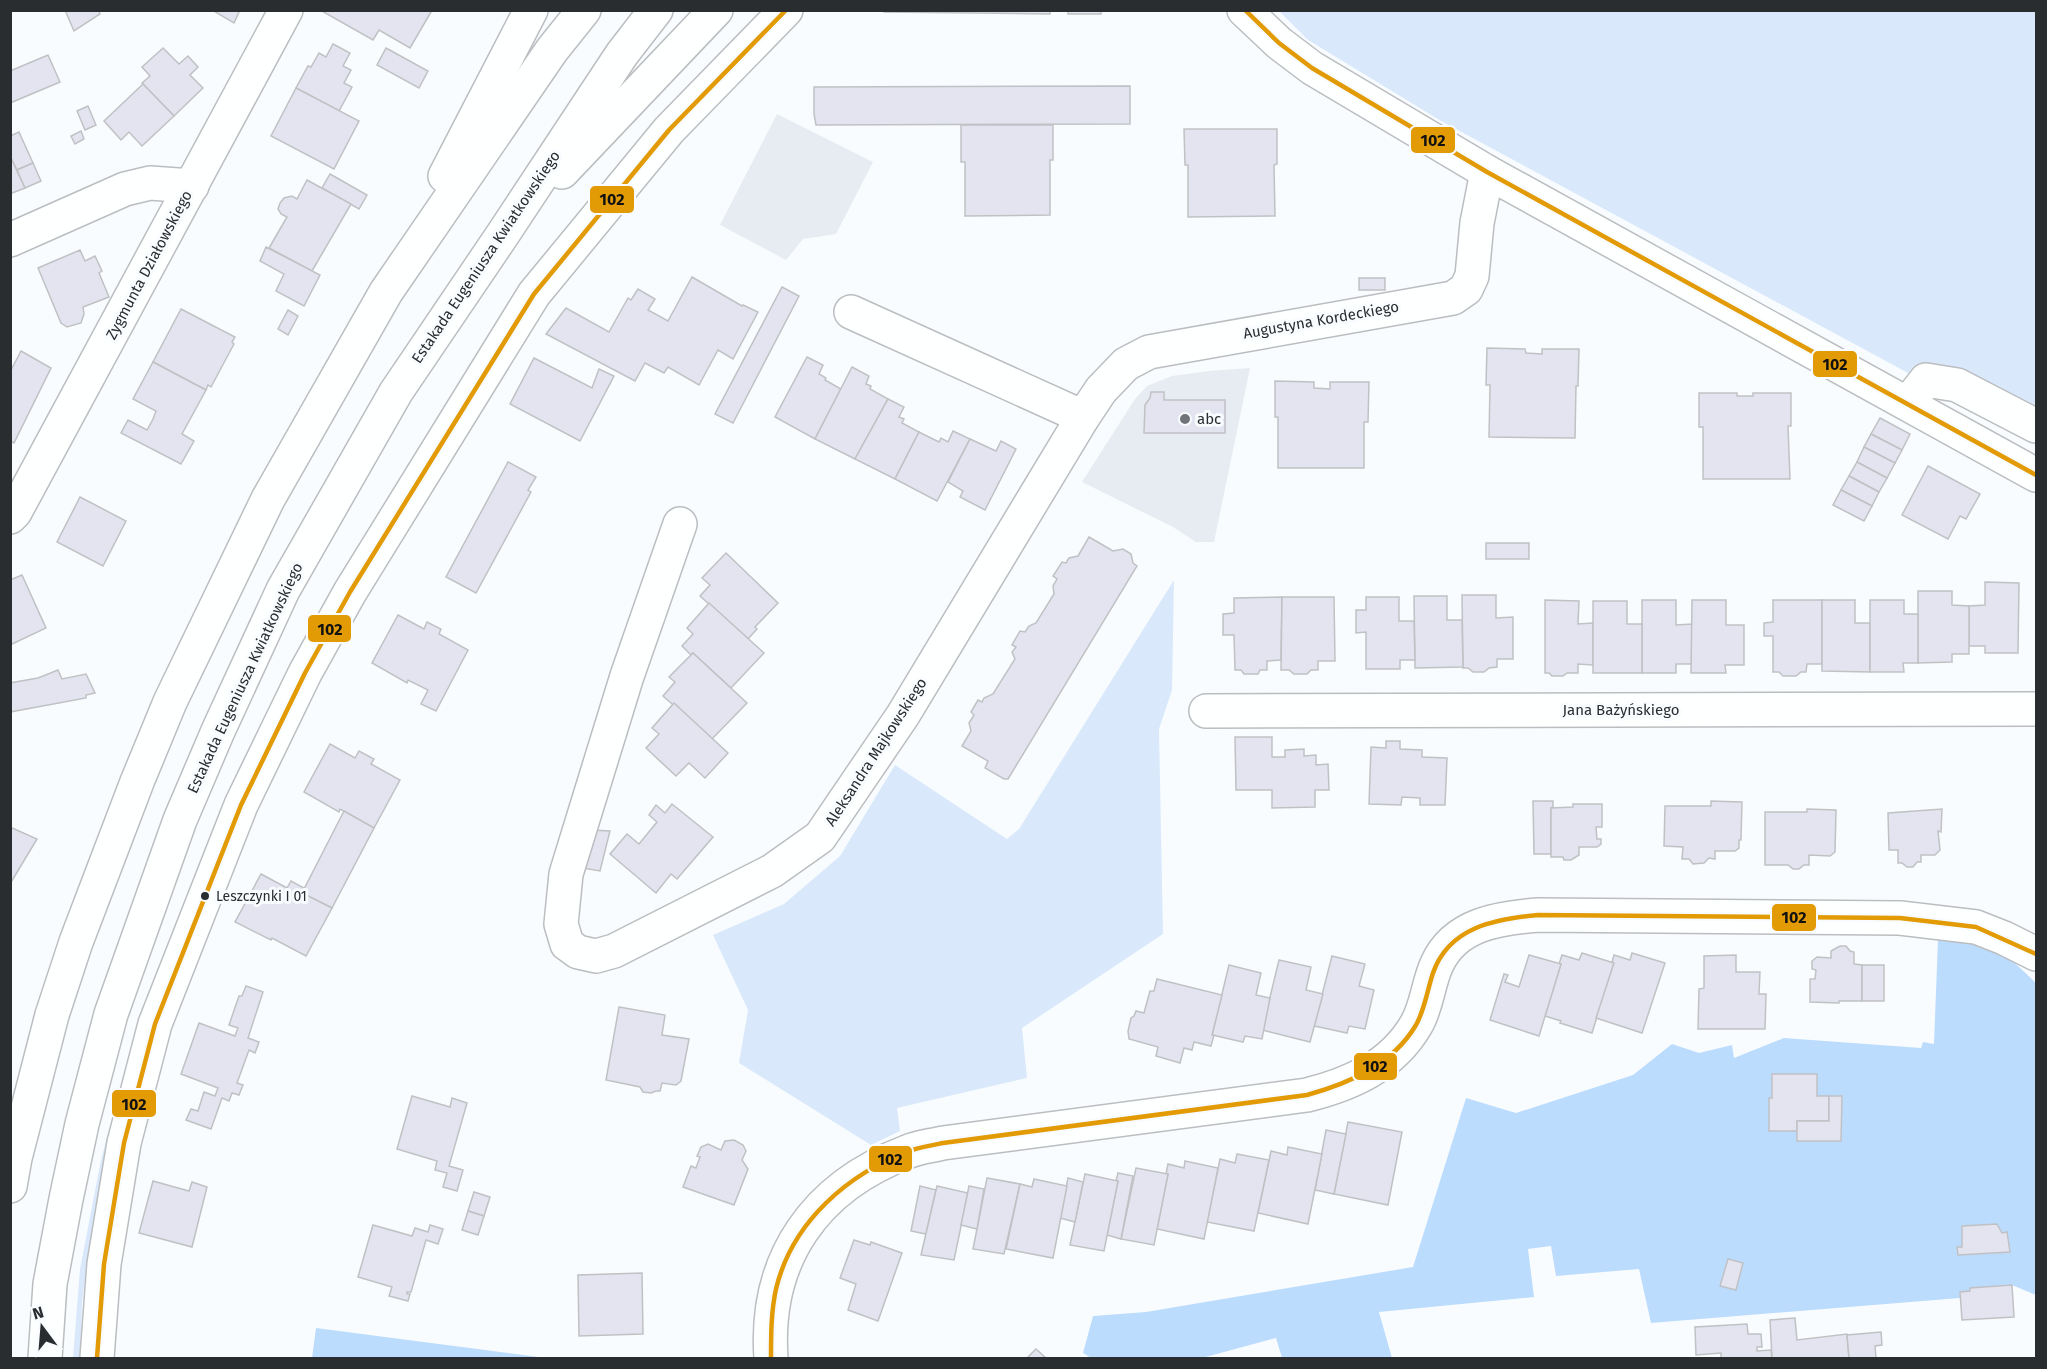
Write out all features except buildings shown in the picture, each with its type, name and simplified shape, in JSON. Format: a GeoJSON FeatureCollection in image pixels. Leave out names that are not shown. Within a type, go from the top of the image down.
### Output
{"type":"FeatureCollection","features":[{"type":"Feature","properties":{"kind":"main road","name":"Zygmunta Działowskiego"},"geometry":{"type":"LineString","coordinates":[[10,517],[15,512],[192,186],[285,10]]}},
{"type":"Feature","properties":{"kind":"main road"},"geometry":{"type":"LineString","coordinates":[[10,1186],[22,1128],[55,1005],[80,932],[170,702],[268,499],[386,292],[531,10]]}},
{"type":"Feature","properties":{"kind":"main road"},"geometry":{"type":"LineString","coordinates":[[386,292],[552,50],[584,10]]}},
{"type":"Feature","properties":{"kind":"main road","name":"Estakada Eugeniusza Kwiatkowskiego"},"geometry":{"type":"LineString","coordinates":[[45,1359],[50,1284],[82,1124],[111,1014],[180,820],[218,731],[283,590],[396,392],[622,54],[656,10]]}},
{"type":"Feature","properties":{"kind":"main road"},"geometry":{"type":"LineString","coordinates":[[503,234],[716,10]]}},
{"type":"Feature","properties":{"kind":"main road"},"geometry":{"type":"LineString","coordinates":[[97,1359],[104,1264],[124,1143],[155,1024],[241,805],[305,674],[350,592],[534,294],[669,130],[786,10]]}},
{"type":"Feature","properties":{"kind":"main road"},"geometry":{"type":"LineString","coordinates":[[1244,10],[1279,43],[1312,68],[1487,172],[2037,475]]}},
{"type":"Feature","properties":{"kind":"main road","name":"Augustyna Kordeckiego"},"geometry":{"type":"LineString","coordinates":[[1083,417],[1101,390],[1126,364],[1149,352],[1453,298],[1466,289],[1472,276],[1477,223],[1487,172]]}},
{"type":"Feature","properties":{"kind":"main road"},"geometry":{"type":"LineString","coordinates":[[10,240],[125,189],[150,183],[192,186]]}},
{"type":"Feature","properties":{"kind":"main road"},"geometry":{"type":"LineString","coordinates":[[851,312],[1083,417]]}},
{"type":"Feature","properties":{"kind":"main road"},"geometry":{"type":"LineString","coordinates":[[1908,403],[1926,380],[1957,385],[2037,426]]}},
{"type":"Feature","properties":{"kind":"main road","name":"Aleksandra Majkowskiego"},"geometry":{"type":"LineString","coordinates":[[680,524],[623,687],[566,874],[561,924],[567,944],[578,952],[596,956],[614,951],[772,871],[820,837],[903,715],[1083,417]]}},
{"type":"Feature","properties":{"kind":"main road","name":"Jana Bażyńskiego"},"geometry":{"type":"LineString","coordinates":[[1206,711],[2037,709]]}},
{"type":"Feature","properties":{"kind":"main road"},"geometry":{"type":"LineString","coordinates":[[771,1359],[771,1315],[776,1287],[786,1258],[798,1236],[818,1209],[850,1182],[878,1165],[909,1151],[943,1143],[1307,1095],[1337,1087],[1361,1077],[1384,1063],[1403,1043],[1417,1024],[1437,964],[1444,952],[1457,937],[1478,925],[1506,917],[1538,915],[1900,918],[1976,927],[2037,954]]}},
{"type":"Feature","properties":{"kind":"shaded area"},"geometry":{"type":"Polygon","coordinates":[[[1279,11],[2036,11],[2036,442],[1441,121],[1308,40],[1279,11]]]}},
{"type":"Feature","properties":{"kind":"shaded area"},"geometry":{"type":"Polygon","coordinates":[[[777,114],[873,162],[836,234],[803,239],[786,260],[720,225],[777,114]]]}},
{"type":"Feature","properties":{"kind":"shaded area"},"geometry":{"type":"Polygon","coordinates":[[[1250,368],[1214,542],[1196,542],[1173,527],[1082,482],[1135,399],[1147,386],[1172,376],[1250,368]]]}},
{"type":"Feature","properties":{"kind":"shaded area"},"geometry":{"type":"Polygon","coordinates":[[[1174,580],[1172,690],[1159,729],[1163,934],[1022,1028],[1027,1078],[897,1108],[900,1131],[871,1145],[739,1063],[748,1010],[713,935],[784,904],[840,856],[895,765],[1007,839],[1019,829],[1174,580]]]}},
{"type":"Feature","properties":{"kind":"shaded area"},"geometry":{"type":"Polygon","coordinates":[[[1938,939],[1960,941],[2003,952],[2036,983],[2036,1295],[2012,1285],[1970,1288],[1970,1291],[1960,1292],[1960,1298],[1651,1323],[1639,1269],[1556,1276],[1551,1246],[1528,1249],[1534,1297],[1379,1312],[1392,1358],[1282,1358],[1276,1338],[1202,1358],[1091,1358],[1083,1353],[1093,1316],[1146,1312],[1413,1267],[1466,1098],[1516,1113],[1633,1075],[1672,1044],[1699,1053],[1732,1045],[1734,1058],[1784,1038],[1921,1048],[1923,1042],[1934,1044],[1938,939]]]}},
{"type":"Feature","properties":{"kind":"shaded area"},"geometry":{"type":"Polygon","coordinates":[[[117,1100],[87,1261],[82,1304],[80,1358],[73,1358],[80,1269],[101,1160],[117,1100]]]}},
{"type":"Feature","properties":{"kind":"shaded area"},"geometry":{"type":"Polygon","coordinates":[[[316,1328],[546,1358],[312,1358],[316,1328]]]}},
{"type":"Feature","properties":{"kind":"transit line","name":"102"},"geometry":{"type":"LineString","coordinates":[[97,1358],[104,1264],[124,1143],[155,1024],[241,805],[305,673],[350,592],[534,294],[669,130],[786,10]]}},
{"type":"Feature","properties":{"kind":"transit line","name":"102"},"geometry":{"type":"LineString","coordinates":[[1245,10],[1279,43],[1312,68],[1487,172],[2036,475]]}},
{"type":"Feature","properties":{"kind":"transit line","name":"102"},"geometry":{"type":"LineString","coordinates":[[771,1358],[772,1315],[776,1289],[795,1242],[826,1203],[866,1172],[912,1150],[943,1143],[1307,1095],[1339,1085],[1369,1070],[1395,1051],[1419,1019],[1440,957],[1462,935],[1490,923],[1538,915],[1900,918],[1976,927],[2036,954]]}},
{"type":"Feature","properties":{"kind":"place","name":"abc"},"geometry":{"type":"Point","coordinates":[1185,419]}},
{"type":"Feature","properties":{"kind":"place","name":"Leszczynki I 01"},"geometry":{"type":"Point","coordinates":[205,896]}}]}
